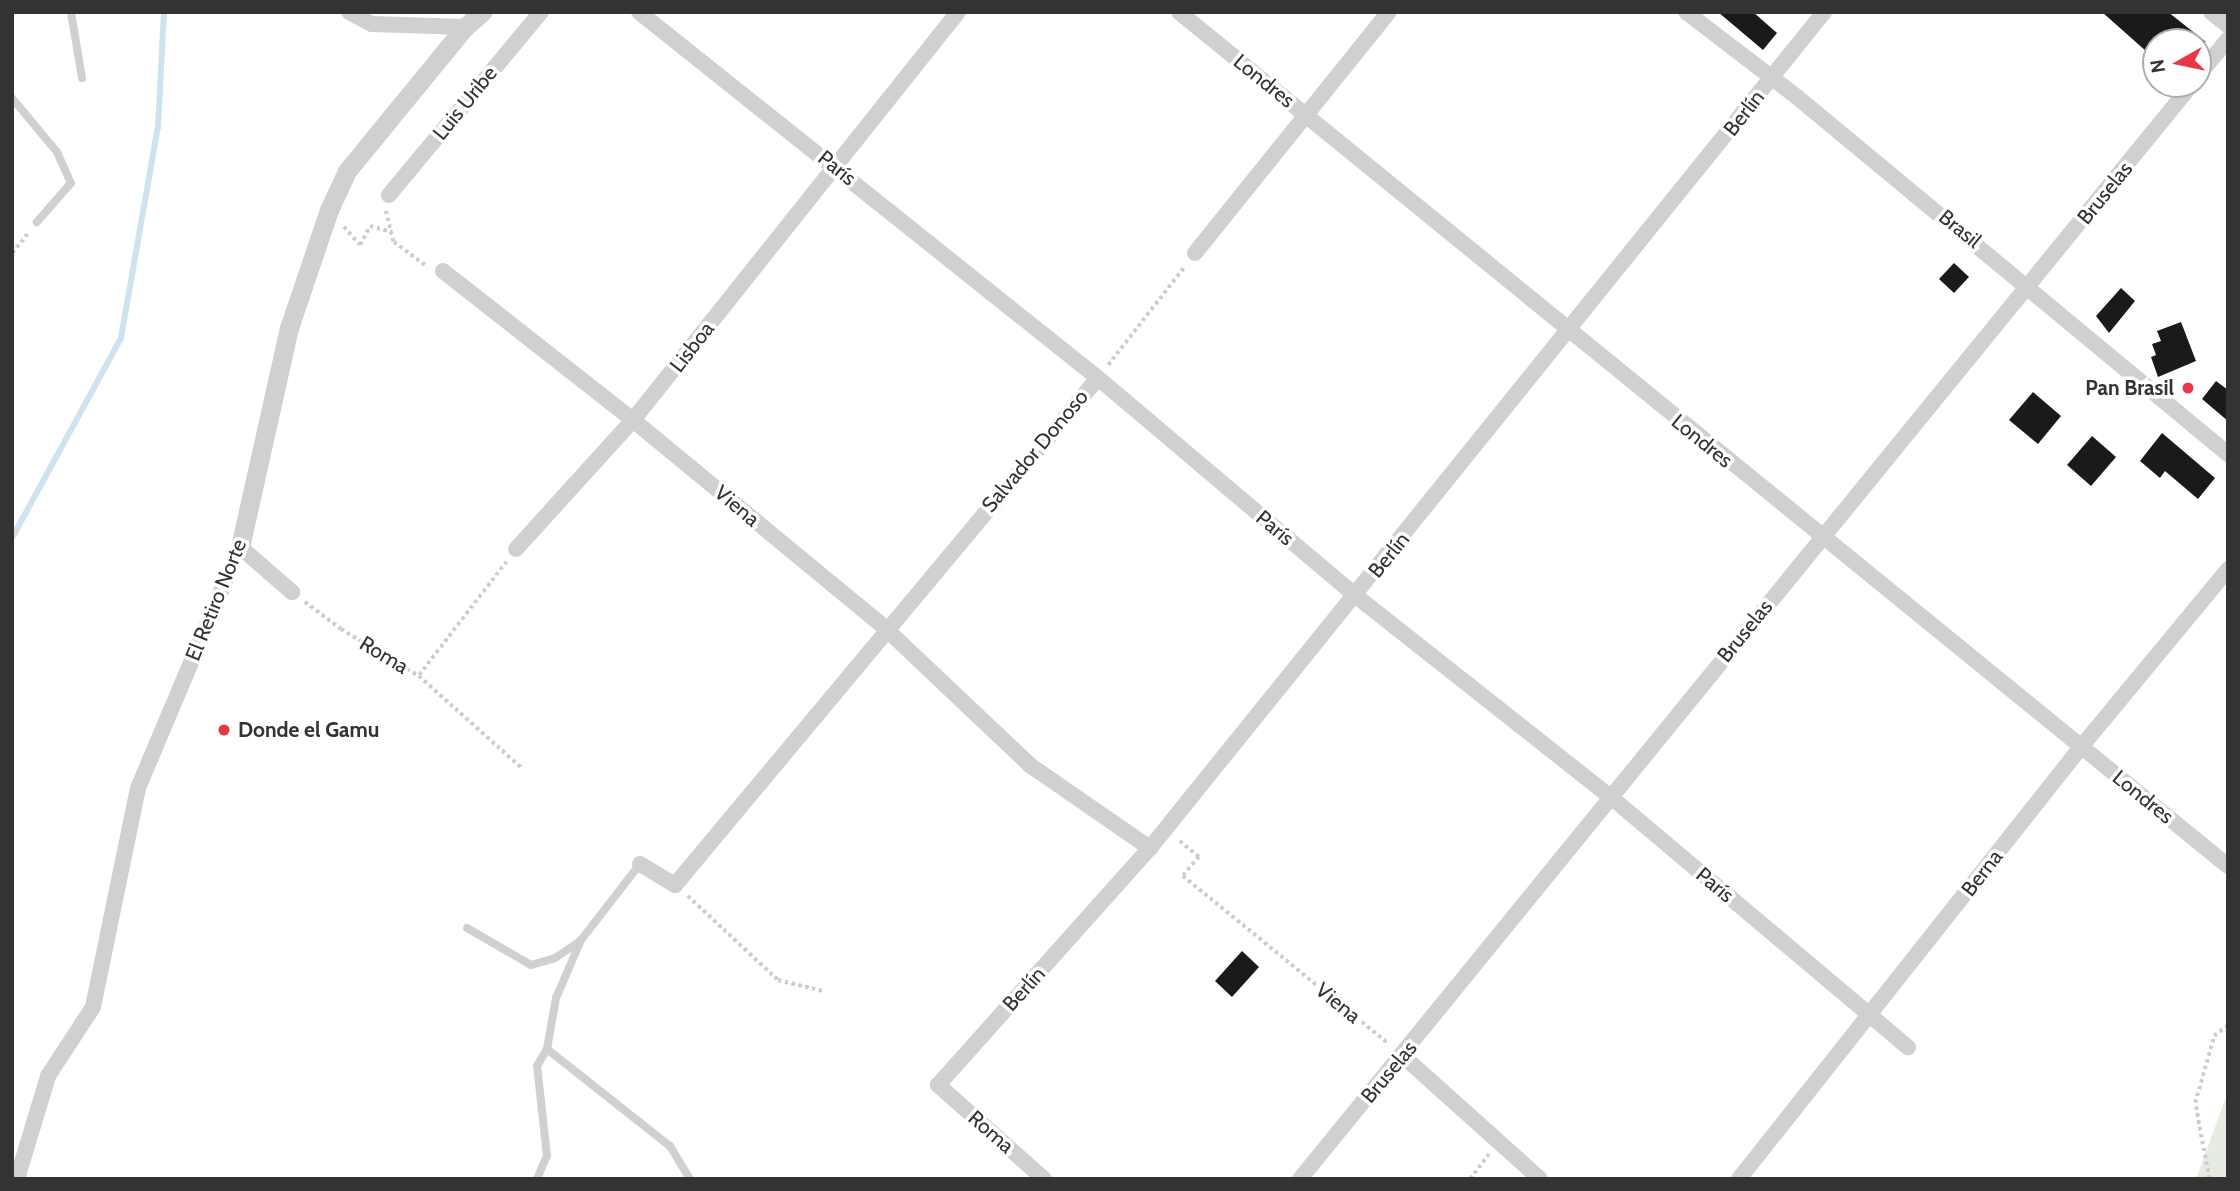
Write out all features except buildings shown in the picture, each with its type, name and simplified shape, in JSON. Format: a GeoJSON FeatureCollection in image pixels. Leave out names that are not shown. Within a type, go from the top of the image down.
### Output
{"type":"FeatureCollection","features":[{"type":"Feature","properties":{"kind":"street"},"geometry":{"type":"LineString","coordinates":[[349,12],[373,24],[465,27]]}},
{"type":"Feature","properties":{"kind":"street","name":"El Retiro Norte"},"geometry":{"type":"LineString","coordinates":[[17,1179],[48,1076],[93,1007],[138,788],[240,547],[289,328],[329,210],[347,172],[465,27],[482,12]]}},
{"type":"Feature","properties":{"kind":"street","name":"Luis Uribe"},"geometry":{"type":"LineString","coordinates":[[389,195],[541,12]]}},
{"type":"Feature","properties":{"kind":"street","name":"París"},"geometry":{"type":"LineString","coordinates":[[639,12],[1098,378],[1356,596],[1612,798],[1908,1047]]}},
{"type":"Feature","properties":{"kind":"street","name":"Lisboa"},"geometry":{"type":"LineString","coordinates":[[516,549],[634,420],[958,12]]}},
{"type":"Feature","properties":{"kind":"street","name":"Londres"},"geometry":{"type":"LineString","coordinates":[[1179,12],[1569,333],[2228,866]]}},
{"type":"Feature","properties":{"kind":"street"},"geometry":{"type":"LineString","coordinates":[[1195,253],[1304,113],[1389,12]]}},
{"type":"Feature","properties":{"kind":"street","name":"Brasil"},"geometry":{"type":"LineString","coordinates":[[1686,12],[2029,286],[2228,454]]}},
{"type":"Feature","properties":{"kind":"street","name":"Berlín"},"geometry":{"type":"LineString","coordinates":[[938,1085],[1166,829],[1569,333],[1824,12]]}},
{"type":"Feature","properties":{"kind":"street"},"geometry":{"type":"LineString","coordinates":[[2211,12],[2228,26]]}},
{"type":"Feature","properties":{"kind":"street"},"geometry":{"type":"LineString","coordinates":[[2212,59],[2228,39]]}},
{"type":"Feature","properties":{"kind":"street","name":"Bruselas"},"geometry":{"type":"LineString","coordinates":[[1300,1179],[1612,798],[1820,537],[2029,286],[2181,98]]}},
{"type":"Feature","properties":{"kind":"street","name":"Viena"},"geometry":{"type":"LineString","coordinates":[[443,271],[634,420],[885,628],[1031,766],[1150,848]]}},
{"type":"Feature","properties":{"kind":"street","name":"Salvador Donoso"},"geometry":{"type":"LineString","coordinates":[[675,885],[885,628],[1098,378]]}},
{"type":"Feature","properties":{"kind":"street"},"geometry":{"type":"LineString","coordinates":[[240,547],[292,592]]}},
{"type":"Feature","properties":{"kind":"street","name":"Berna"},"geometry":{"type":"LineString","coordinates":[[1739,1179],[2081,747],[2228,569]]}},
{"type":"Feature","properties":{"kind":"street"},"geometry":{"type":"LineString","coordinates":[[640,864],[675,885]]}},
{"type":"Feature","properties":{"kind":"street"},"geometry":{"type":"LineString","coordinates":[[1403,1056],[1540,1179]]}},
{"type":"Feature","properties":{"kind":"street","name":"Roma"},"geometry":{"type":"LineString","coordinates":[[938,1085],[1044,1179]]}},
{"type":"Feature","properties":{"kind":"lane"},"geometry":{"type":"LineString","coordinates":[[71,12],[82,78]]}},
{"type":"Feature","properties":{"kind":"lane"},"geometry":{"type":"LineString","coordinates":[[12,98],[57,152],[71,183],[37,222]]}},
{"type":"Feature","properties":{"kind":"lane"},"geometry":{"type":"LineString","coordinates":[[537,1179],[547,1156],[537,1066],[547,1049],[556,998],[581,940],[640,864]]}},
{"type":"Feature","properties":{"kind":"lane"},"geometry":{"type":"LineString","coordinates":[[467,928],[531,965],[555,958],[581,940]]}},
{"type":"Feature","properties":{"kind":"lane"},"geometry":{"type":"LineString","coordinates":[[547,1049],[670,1146],[690,1179]]}},
{"type":"Feature","properties":{"kind":"path"},"geometry":{"type":"LineString","coordinates":[[329,210],[360,245],[370,226],[392,232],[394,242],[436,272],[443,271]]}},
{"type":"Feature","properties":{"kind":"path"},"geometry":{"type":"LineString","coordinates":[[12,253],[37,222]]}},
{"type":"Feature","properties":{"kind":"path","name":"Salvador Donoso"},"geometry":{"type":"LineString","coordinates":[[1098,378],[1195,253]]}},
{"type":"Feature","properties":{"kind":"path"},"geometry":{"type":"LineString","coordinates":[[419,676],[516,549]]}},
{"type":"Feature","properties":{"kind":"path","name":"Roma"},"geometry":{"type":"LineString","coordinates":[[292,592],[341,629],[419,676],[523,769]]}},
{"type":"Feature","properties":{"kind":"path","name":"Viena"},"geometry":{"type":"LineString","coordinates":[[1166,829],[1199,857],[1183,876],[1403,1056]]}},
{"type":"Feature","properties":{"kind":"path"},"geometry":{"type":"LineString","coordinates":[[675,885],[778,980],[823,992]]}},
{"type":"Feature","properties":{"kind":"path"},"geometry":{"type":"LineString","coordinates":[[2209,1179],[2195,1103],[2214,1036],[2228,1025]]}},
{"type":"Feature","properties":{"kind":"path"},"geometry":{"type":"LineString","coordinates":[[1470,1179],[1492,1149]]}},
{"type":"Feature","properties":{"kind":"shaded area"},"geometry":{"type":"Polygon","coordinates":[[[2228,1092],[2228,1179],[2196,1179],[2228,1092]]]}},
{"type":"Feature","properties":{"kind":"waterway"},"geometry":{"type":"LineString","coordinates":[[12,538],[121,338],[158,127],[164,12]]}},
{"type":"Feature","properties":{"kind":"place","name":"Pan Brasil"},"geometry":{"type":"Point","coordinates":[2188,388]}},
{"type":"Feature","properties":{"kind":"place","name":"Donde el Gamu"},"geometry":{"type":"Point","coordinates":[224,730]}}]}
